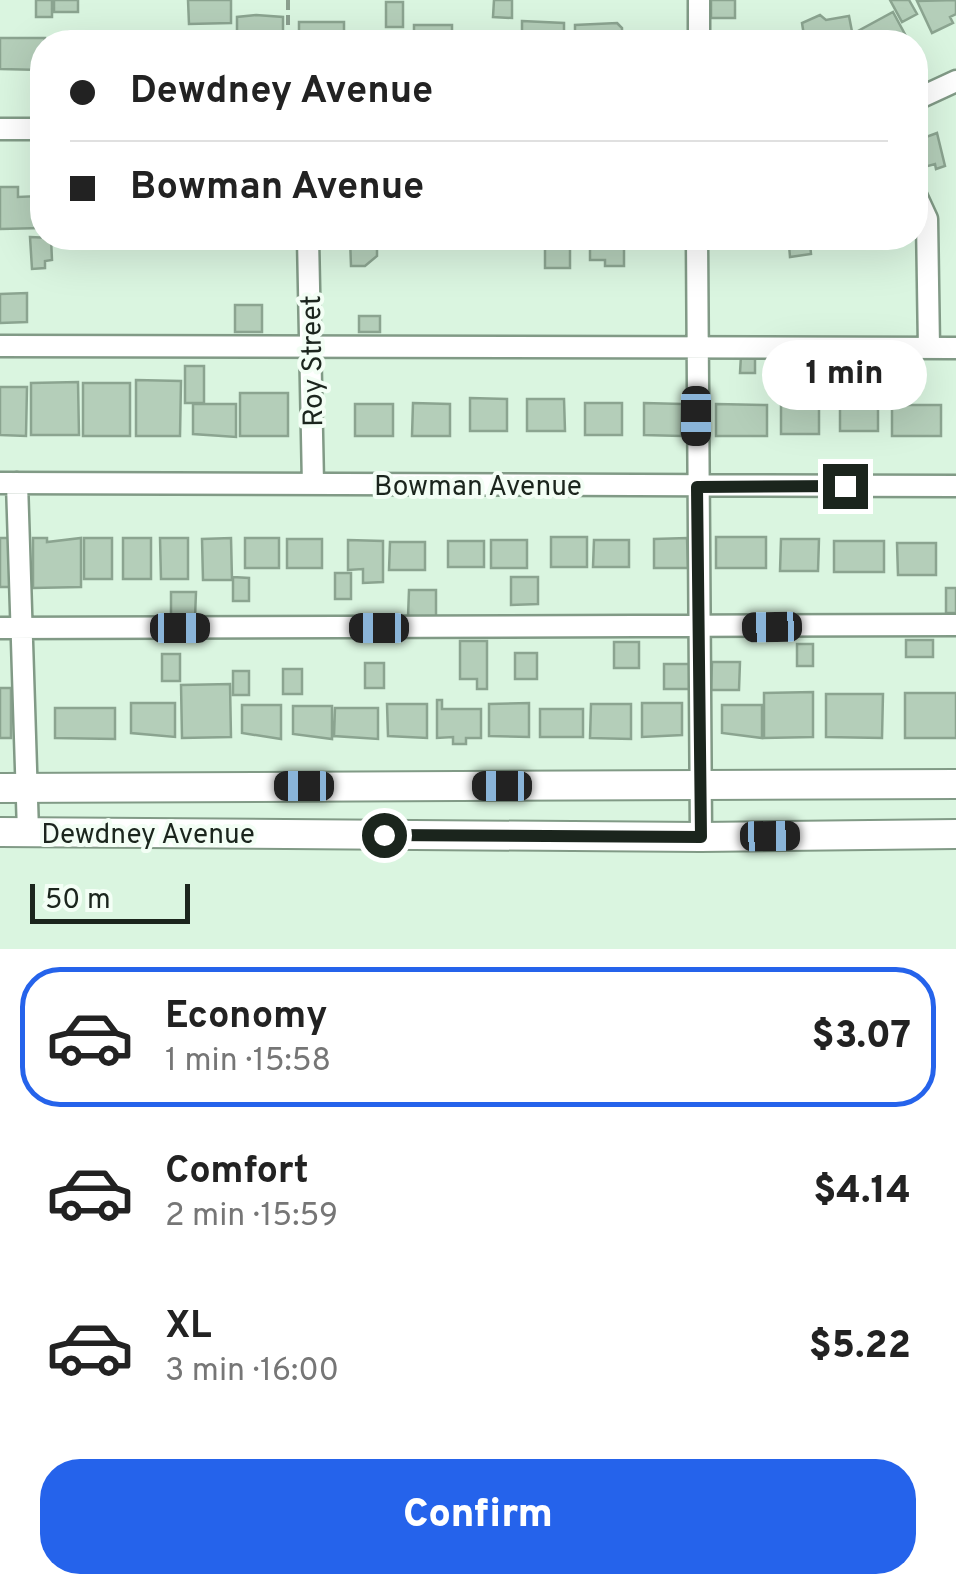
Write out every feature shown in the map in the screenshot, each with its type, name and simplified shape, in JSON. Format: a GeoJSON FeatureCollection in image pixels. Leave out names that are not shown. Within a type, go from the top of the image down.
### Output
{"type":"FeatureCollection","features":[{"type":"Feature","properties":{"kind":"main road","name":"Dewdney Avenue"},"geometry":{"type":"LineString","coordinates":[[13,788],[956,784]]}},
{"type":"Feature","properties":{"kind":"main road","name":"Dewdney Avenue"},"geometry":{"type":"LineString","coordinates":[[14,832],[701,837],[956,834]]}},
{"type":"Feature","properties":{"kind":"street"},"geometry":{"type":"LineString","coordinates":[[698,0],[699,30]]}},
{"type":"Feature","properties":{"kind":"street"},"geometry":{"type":"LineString","coordinates":[[928,94],[956,80]]}},
{"type":"Feature","properties":{"kind":"street"},"geometry":{"type":"LineString","coordinates":[[0,129],[30,129]]}},
{"type":"Feature","properties":{"kind":"street","name":"Roy Street"},"geometry":{"type":"LineString","coordinates":[[308,250],[313,484]]}},
{"type":"Feature","properties":{"kind":"street"},"geometry":{"type":"LineString","coordinates":[[697,250],[701,837]]}},
{"type":"Feature","properties":{"kind":"street"},"geometry":{"type":"LineString","coordinates":[[927,250],[929,348]]}},
{"type":"Feature","properties":{"kind":"street"},"geometry":{"type":"LineString","coordinates":[[0,346],[956,348]]}},
{"type":"Feature","properties":{"kind":"street"},"geometry":{"type":"LineString","coordinates":[[8,483],[14,832]]}},
{"type":"Feature","properties":{"kind":"street","name":"Bowman Avenue"},"geometry":{"type":"LineString","coordinates":[[8,483],[956,486]]}},
{"type":"Feature","properties":{"kind":"street"},"geometry":{"type":"LineString","coordinates":[[10,628],[956,625]]}},
{"type":"Feature","properties":{"kind":"path"},"geometry":{"type":"LineString","coordinates":[[288,0],[288,30]]}},
{"type":"Feature","properties":{"kind":"building"},"geometry":{"type":"Polygon","coordinates":[[[36,0],[52,0],[52,17],[36,17],[36,0]]]}},
{"type":"Feature","properties":{"kind":"building"},"geometry":{"type":"Polygon","coordinates":[[[54,0],[78,0],[78,12],[54,12],[54,0]]]}},
{"type":"Feature","properties":{"kind":"building"},"geometry":{"type":"Polygon","coordinates":[[[188,0],[231,0],[231,23],[189,24],[188,0]]]}},
{"type":"Feature","properties":{"kind":"building"},"geometry":{"type":"Polygon","coordinates":[[[494,0],[512,0],[512,18],[493,17],[494,0]]]}},
{"type":"Feature","properties":{"kind":"building"},"geometry":{"type":"Polygon","coordinates":[[[711,0],[735,0],[735,18],[711,18],[711,0]]]}},
{"type":"Feature","properties":{"kind":"building"},"geometry":{"type":"Polygon","coordinates":[[[890,0],[909,0],[917,14],[902,22],[890,0]]]}},
{"type":"Feature","properties":{"kind":"building"},"geometry":{"type":"Polygon","coordinates":[[[956,0],[956,14],[950,17],[953,23],[932,33],[917,1],[956,0]]]}},
{"type":"Feature","properties":{"kind":"building"},"geometry":{"type":"Polygon","coordinates":[[[386,2],[403,2],[403,27],[386,27],[386,2]]]}},
{"type":"Feature","properties":{"kind":"building"},"geometry":{"type":"Polygon","coordinates":[[[893,12],[903,30],[860,30],[893,12]]]}},
{"type":"Feature","properties":{"kind":"building"},"geometry":{"type":"Polygon","coordinates":[[[820,15],[826,20],[849,16],[852,30],[803,30],[802,23],[820,15]]]}},
{"type":"Feature","properties":{"kind":"building"},"geometry":{"type":"Polygon","coordinates":[[[237,17],[283,17],[283,30],[237,30],[237,17]]]}},
{"type":"Feature","properties":{"kind":"building"},"geometry":{"type":"Polygon","coordinates":[[[522,21],[564,23],[564,30],[522,30],[522,21]]]}},
{"type":"Feature","properties":{"kind":"building"},"geometry":{"type":"Polygon","coordinates":[[[299,22],[344,22],[344,30],[299,30],[299,22]]]}},
{"type":"Feature","properties":{"kind":"building"},"geometry":{"type":"Polygon","coordinates":[[[617,23],[622,30],[575,30],[575,25],[617,23]]]}},
{"type":"Feature","properties":{"kind":"building"},"geometry":{"type":"Polygon","coordinates":[[[414,25],[452,25],[452,30],[414,30],[414,25]]]}},
{"type":"Feature","properties":{"kind":"building"},"geometry":{"type":"Polygon","coordinates":[[[0,38],[30,38],[30,70],[0,69],[0,38]]]}},
{"type":"Feature","properties":{"kind":"building"},"geometry":{"type":"Polygon","coordinates":[[[937,133],[945,166],[936,169],[935,164],[928,166],[928,136],[937,133]]]}},
{"type":"Feature","properties":{"kind":"building"},"geometry":{"type":"Polygon","coordinates":[[[0,187],[18,187],[18,197],[30,196],[30,228],[0,229],[0,187]]]}},
{"type":"Feature","properties":{"kind":"building"},"geometry":{"type":"Polygon","coordinates":[[[31,250],[52,250],[52,260],[45,261],[45,268],[32,269],[31,250]]]}},
{"type":"Feature","properties":{"kind":"building"},"geometry":{"type":"Polygon","coordinates":[[[350,250],[377,250],[377,256],[365,266],[351,266],[350,250]]]}},
{"type":"Feature","properties":{"kind":"building"},"geometry":{"type":"Polygon","coordinates":[[[545,250],[570,250],[570,268],[545,268],[545,250]]]}},
{"type":"Feature","properties":{"kind":"building"},"geometry":{"type":"Polygon","coordinates":[[[590,250],[624,250],[624,266],[605,266],[605,260],[590,260],[590,250]]]}},
{"type":"Feature","properties":{"kind":"building"},"geometry":{"type":"Polygon","coordinates":[[[789,250],[811,250],[811,254],[790,257],[789,250]]]}},
{"type":"Feature","properties":{"kind":"building"},"geometry":{"type":"Polygon","coordinates":[[[27,293],[27,322],[0,323],[0,294],[27,293]]]}},
{"type":"Feature","properties":{"kind":"building"},"geometry":{"type":"Polygon","coordinates":[[[235,305],[262,305],[262,332],[235,332],[235,305]]]}},
{"type":"Feature","properties":{"kind":"building"},"geometry":{"type":"Polygon","coordinates":[[[359,316],[380,316],[380,332],[359,332],[359,316]]]}},
{"type":"Feature","properties":{"kind":"building"},"geometry":{"type":"Polygon","coordinates":[[[741,355],[755,355],[755,373],[740,373],[741,355]]]}},
{"type":"Feature","properties":{"kind":"building"},"geometry":{"type":"Polygon","coordinates":[[[869,359],[887,359],[887,383],[869,383],[869,359]]]}},
{"type":"Feature","properties":{"kind":"building"},"geometry":{"type":"Polygon","coordinates":[[[185,366],[204,366],[204,403],[185,403],[185,366]]]}},
{"type":"Feature","properties":{"kind":"building"},"geometry":{"type":"Polygon","coordinates":[[[829,366],[845,366],[845,391],[828,391],[829,366]]]}},
{"type":"Feature","properties":{"kind":"building"},"geometry":{"type":"Polygon","coordinates":[[[812,377],[828,378],[828,401],[812,400],[812,377]]]}},
{"type":"Feature","properties":{"kind":"building"},"geometry":{"type":"Polygon","coordinates":[[[136,380],[181,381],[180,436],[136,436],[136,380]]]}},
{"type":"Feature","properties":{"kind":"building"},"geometry":{"type":"Polygon","coordinates":[[[78,382],[79,435],[31,435],[31,383],[78,382]]]}},
{"type":"Feature","properties":{"kind":"building"},"geometry":{"type":"Polygon","coordinates":[[[83,383],[130,383],[130,436],[83,436],[83,383]]]}},
{"type":"Feature","properties":{"kind":"building"},"geometry":{"type":"Polygon","coordinates":[[[0,387],[27,387],[26,436],[0,435],[0,387]]]}},
{"type":"Feature","properties":{"kind":"building"},"geometry":{"type":"Polygon","coordinates":[[[240,393],[288,393],[288,436],[240,436],[240,393]]]}},
{"type":"Feature","properties":{"kind":"building"},"geometry":{"type":"Polygon","coordinates":[[[470,398],[507,399],[507,431],[470,431],[470,398]]]}},
{"type":"Feature","properties":{"kind":"building"},"geometry":{"type":"Polygon","coordinates":[[[527,399],[564,399],[565,431],[527,431],[527,399]]]}},
{"type":"Feature","properties":{"kind":"building"},"geometry":{"type":"Polygon","coordinates":[[[840,399],[878,399],[878,431],[840,431],[840,399]]]}},
{"type":"Feature","properties":{"kind":"building"},"geometry":{"type":"Polygon","coordinates":[[[819,401],[819,434],[781,434],[781,402],[819,401]]]}},
{"type":"Feature","properties":{"kind":"building"},"geometry":{"type":"Polygon","coordinates":[[[413,403],[450,404],[450,436],[412,436],[413,403]]]}},
{"type":"Feature","properties":{"kind":"building"},"geometry":{"type":"Polygon","coordinates":[[[585,403],[622,403],[622,435],[585,435],[585,403]]]}},
{"type":"Feature","properties":{"kind":"building"},"geometry":{"type":"Polygon","coordinates":[[[644,403],[682,404],[681,436],[644,435],[644,403]]]}},
{"type":"Feature","properties":{"kind":"building"},"geometry":{"type":"Polygon","coordinates":[[[193,404],[236,404],[236,437],[193,434],[193,404]]]}},
{"type":"Feature","properties":{"kind":"building"},"geometry":{"type":"Polygon","coordinates":[[[355,404],[393,404],[393,436],[355,436],[355,404]]]}},
{"type":"Feature","properties":{"kind":"building"},"geometry":{"type":"Polygon","coordinates":[[[716,404],[767,405],[767,436],[716,436],[716,404]]]}},
{"type":"Feature","properties":{"kind":"building"},"geometry":{"type":"Polygon","coordinates":[[[892,405],[941,405],[941,436],[892,436],[892,405]]]}},
{"type":"Feature","properties":{"kind":"building"},"geometry":{"type":"Polygon","coordinates":[[[551,537],[587,537],[587,567],[551,567],[551,537]]]}},
{"type":"Feature","properties":{"kind":"building"},"geometry":{"type":"Polygon","coordinates":[[[716,537],[766,537],[766,568],[716,568],[716,537]]]}},
{"type":"Feature","properties":{"kind":"building"},"geometry":{"type":"Polygon","coordinates":[[[0,538],[10,538],[11,587],[0,587],[0,538]]]}},
{"type":"Feature","properties":{"kind":"building"},"geometry":{"type":"Polygon","coordinates":[[[33,538],[47,538],[47,542],[81,538],[81,587],[33,588],[33,538]]]}},
{"type":"Feature","properties":{"kind":"building"},"geometry":{"type":"Polygon","coordinates":[[[84,538],[112,538],[112,579],[84,579],[84,538]]]}},
{"type":"Feature","properties":{"kind":"building"},"geometry":{"type":"Polygon","coordinates":[[[123,538],[151,538],[151,579],[123,579],[123,538]]]}},
{"type":"Feature","properties":{"kind":"building"},"geometry":{"type":"Polygon","coordinates":[[[160,538],[188,538],[188,579],[161,579],[160,538]]]}},
{"type":"Feature","properties":{"kind":"building"},"geometry":{"type":"Polygon","coordinates":[[[231,538],[232,580],[203,580],[202,539],[231,538]]]}},
{"type":"Feature","properties":{"kind":"building"},"geometry":{"type":"Polygon","coordinates":[[[245,538],[279,538],[279,568],[245,568],[245,538]]]}},
{"type":"Feature","properties":{"kind":"building"},"geometry":{"type":"Polygon","coordinates":[[[687,538],[688,568],[654,568],[654,539],[687,538]]]}},
{"type":"Feature","properties":{"kind":"building"},"geometry":{"type":"Polygon","coordinates":[[[287,539],[322,539],[322,568],[287,568],[287,539]]]}},
{"type":"Feature","properties":{"kind":"building"},"geometry":{"type":"Polygon","coordinates":[[[781,539],[819,539],[818,571],[780,571],[781,539]]]}},
{"type":"Feature","properties":{"kind":"building"},"geometry":{"type":"Polygon","coordinates":[[[348,540],[383,541],[383,582],[363,583],[363,569],[348,570],[348,540]]]}},
{"type":"Feature","properties":{"kind":"building"},"geometry":{"type":"Polygon","coordinates":[[[491,540],[527,540],[527,568],[491,568],[491,540]]]}},
{"type":"Feature","properties":{"kind":"building"},"geometry":{"type":"Polygon","coordinates":[[[594,540],[629,540],[629,567],[593,567],[594,540]]]}},
{"type":"Feature","properties":{"kind":"building"},"geometry":{"type":"Polygon","coordinates":[[[448,541],[484,541],[484,567],[448,567],[448,541]]]}},
{"type":"Feature","properties":{"kind":"building"},"geometry":{"type":"Polygon","coordinates":[[[834,541],[884,541],[884,572],[834,572],[834,541]]]}},
{"type":"Feature","properties":{"kind":"building"},"geometry":{"type":"Polygon","coordinates":[[[390,542],[425,542],[425,570],[389,570],[390,542]]]}},
{"type":"Feature","properties":{"kind":"building"},"geometry":{"type":"Polygon","coordinates":[[[897,543],[936,543],[936,575],[898,575],[897,543]]]}},
{"type":"Feature","properties":{"kind":"building"},"geometry":{"type":"Polygon","coordinates":[[[335,573],[351,573],[351,599],[335,599],[335,573]]]}},
{"type":"Feature","properties":{"kind":"building"},"geometry":{"type":"Polygon","coordinates":[[[233,577],[249,578],[249,601],[233,601],[233,577]]]}},
{"type":"Feature","properties":{"kind":"building"},"geometry":{"type":"Polygon","coordinates":[[[511,577],[538,577],[538,604],[511,605],[511,577]]]}},
{"type":"Feature","properties":{"kind":"building"},"geometry":{"type":"Polygon","coordinates":[[[946,588],[956,588],[956,613],[946,613],[946,588]]]}},
{"type":"Feature","properties":{"kind":"building"},"geometry":{"type":"Polygon","coordinates":[[[409,590],[436,590],[436,618],[408,617],[409,590]]]}},
{"type":"Feature","properties":{"kind":"building"},"geometry":{"type":"Polygon","coordinates":[[[171,592],[196,592],[195,618],[171,618],[171,592]]]}},
{"type":"Feature","properties":{"kind":"building"},"geometry":{"type":"Polygon","coordinates":[[[906,640],[933,640],[933,657],[906,657],[906,640]]]}},
{"type":"Feature","properties":{"kind":"building"},"geometry":{"type":"Polygon","coordinates":[[[460,641],[487,641],[487,689],[477,689],[477,679],[460,679],[460,641]]]}},
{"type":"Feature","properties":{"kind":"building"},"geometry":{"type":"Polygon","coordinates":[[[614,642],[639,642],[639,668],[614,668],[614,642]]]}},
{"type":"Feature","properties":{"kind":"building"},"geometry":{"type":"Polygon","coordinates":[[[797,644],[813,644],[813,666],[797,666],[797,644]]]}},
{"type":"Feature","properties":{"kind":"building"},"geometry":{"type":"Polygon","coordinates":[[[515,653],[537,653],[537,679],[515,679],[515,653]]]}},
{"type":"Feature","properties":{"kind":"building"},"geometry":{"type":"Polygon","coordinates":[[[162,654],[180,654],[180,681],[162,681],[162,654]]]}},
{"type":"Feature","properties":{"kind":"building"},"geometry":{"type":"Polygon","coordinates":[[[712,662],[740,662],[739,690],[711,690],[712,662]]]}},
{"type":"Feature","properties":{"kind":"building"},"geometry":{"type":"Polygon","coordinates":[[[365,663],[384,663],[384,688],[365,688],[365,663]]]}},
{"type":"Feature","properties":{"kind":"building"},"geometry":{"type":"Polygon","coordinates":[[[664,664],[691,664],[691,689],[664,689],[664,664]]]}},
{"type":"Feature","properties":{"kind":"building"},"geometry":{"type":"Polygon","coordinates":[[[283,669],[302,669],[302,694],[283,694],[283,669]]]}},
{"type":"Feature","properties":{"kind":"building"},"geometry":{"type":"Polygon","coordinates":[[[233,671],[249,671],[249,695],[233,695],[233,671]]]}},
{"type":"Feature","properties":{"kind":"building"},"geometry":{"type":"Polygon","coordinates":[[[230,684],[231,737],[182,738],[181,685],[230,684]]]}},
{"type":"Feature","properties":{"kind":"building"},"geometry":{"type":"Polygon","coordinates":[[[0,688],[11,688],[11,738],[0,738],[0,688]]]}},
{"type":"Feature","properties":{"kind":"building"},"geometry":{"type":"Polygon","coordinates":[[[813,692],[813,737],[764,738],[764,693],[813,692]]]}},
{"type":"Feature","properties":{"kind":"building"},"geometry":{"type":"Polygon","coordinates":[[[905,693],[956,693],[956,738],[905,738],[905,693]]]}},
{"type":"Feature","properties":{"kind":"building"},"geometry":{"type":"Polygon","coordinates":[[[826,694],[883,694],[882,738],[826,737],[826,694]]]}},
{"type":"Feature","properties":{"kind":"building"},"geometry":{"type":"Polygon","coordinates":[[[437,700],[442,700],[442,709],[481,709],[481,738],[466,738],[466,744],[453,744],[453,737],[437,738],[437,700]]]}},
{"type":"Feature","properties":{"kind":"building"},"geometry":{"type":"Polygon","coordinates":[[[131,703],[175,703],[175,737],[131,733],[131,703]]]}},
{"type":"Feature","properties":{"kind":"building"},"geometry":{"type":"Polygon","coordinates":[[[529,703],[529,737],[489,736],[489,704],[529,703]]]}},
{"type":"Feature","properties":{"kind":"building"},"geometry":{"type":"Polygon","coordinates":[[[642,703],[682,703],[682,735],[642,737],[642,703]]]}},
{"type":"Feature","properties":{"kind":"building"},"geometry":{"type":"Polygon","coordinates":[[[387,704],[427,704],[427,738],[388,736],[387,704]]]}},
{"type":"Feature","properties":{"kind":"building"},"geometry":{"type":"Polygon","coordinates":[[[591,704],[631,704],[631,739],[590,738],[591,704]]]}},
{"type":"Feature","properties":{"kind":"building"},"geometry":{"type":"Polygon","coordinates":[[[242,705],[281,705],[281,739],[242,733],[242,705]]]}},
{"type":"Feature","properties":{"kind":"building"},"geometry":{"type":"Polygon","coordinates":[[[722,705],[762,705],[762,738],[722,733],[722,705]]]}},
{"type":"Feature","properties":{"kind":"building"},"geometry":{"type":"Polygon","coordinates":[[[293,706],[332,706],[332,739],[293,734],[293,706]]]}},
{"type":"Feature","properties":{"kind":"building"},"geometry":{"type":"Polygon","coordinates":[[[55,708],[115,708],[115,739],[55,738],[55,708]]]}},
{"type":"Feature","properties":{"kind":"building"},"geometry":{"type":"Polygon","coordinates":[[[335,708],[378,708],[378,739],[334,736],[335,708]]]}},
{"type":"Feature","properties":{"kind":"building"},"geometry":{"type":"Polygon","coordinates":[[[540,709],[583,709],[583,737],[540,737],[540,709]]]}},
{"type":"Feature","properties":{"kind":"route"},"geometry":{"type":"LineString","coordinates":[[384,835],[701,837],[697,487],[845,486]]}}]}
